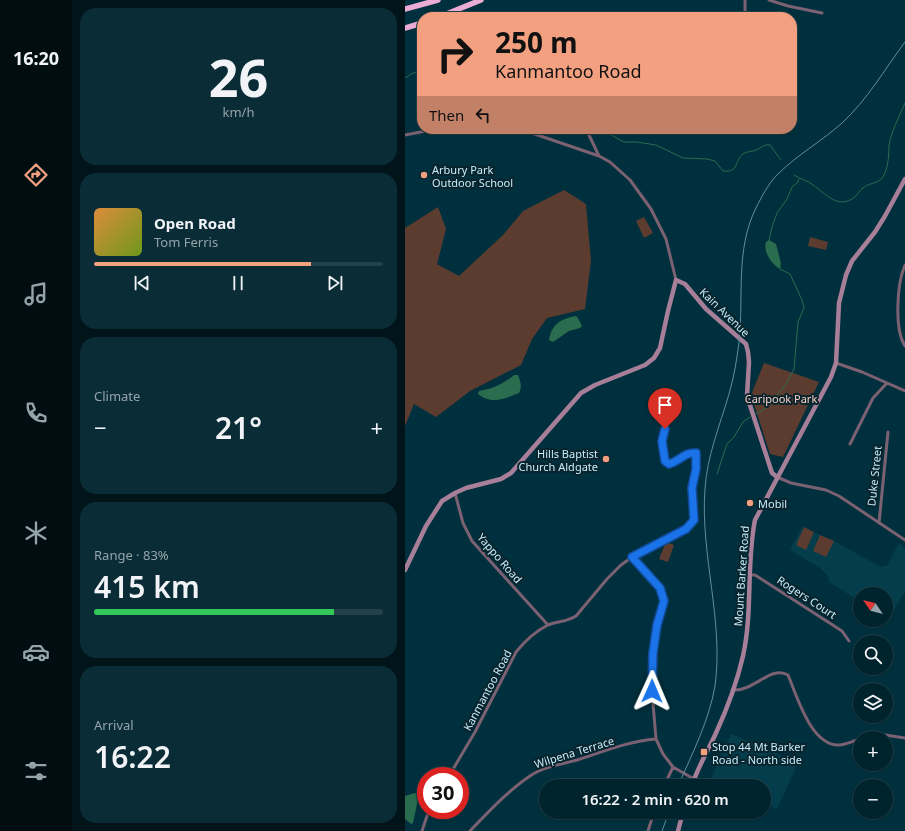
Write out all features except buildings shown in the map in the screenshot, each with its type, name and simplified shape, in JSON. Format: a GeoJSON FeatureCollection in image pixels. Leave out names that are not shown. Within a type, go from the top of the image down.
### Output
{"type":"FeatureCollection","features":[{"type":"Feature","properties":{"kind":"highway"},"geometry":{"type":"LineString","coordinates":[[418,5],[430,0]]}},
{"type":"Feature","properties":{"kind":"highway"},"geometry":{"type":"LineString","coordinates":[[405,9],[438,0]]}},
{"type":"Feature","properties":{"kind":"highway"},"geometry":{"type":"LineString","coordinates":[[451,12],[481,0]]}},
{"type":"Feature","properties":{"kind":"highway"},"geometry":{"type":"LineString","coordinates":[[405,28],[417,24]]}},
{"type":"Feature","properties":{"kind":"main road","name":"Mount Barker Road"},"geometry":{"type":"LineString","coordinates":[[694,779],[716,732],[743,656],[748,614],[751,537],[755,520],[831,377],[835,363],[839,303],[846,275],[852,261],[875,232],[905,179]]}},
{"type":"Feature","properties":{"kind":"main road","name":"Kain Avenue"},"geometry":{"type":"LineString","coordinates":[[676,280],[685,284],[705,309],[746,344],[749,352],[747,396],[772,473],[777,477]]}},
{"type":"Feature","properties":{"kind":"main road"},"geometry":{"type":"LineString","coordinates":[[405,570],[426,526],[442,501],[466,488],[501,479],[511,473],[581,393],[595,384],[645,365],[654,358],[660,348],[676,280]]}},
{"type":"Feature","properties":{"kind":"main road"},"geometry":{"type":"LineString","coordinates":[[677,831],[681,819]]}},
{"type":"Feature","properties":{"kind":"street"},"geometry":{"type":"LineString","coordinates":[[745,0],[745,12]]}},
{"type":"Feature","properties":{"kind":"street"},"geometry":{"type":"LineString","coordinates":[[769,0],[788,6],[821,13]]}},
{"type":"Feature","properties":{"kind":"street"},"geometry":{"type":"LineString","coordinates":[[405,135],[417,133]]}},
{"type":"Feature","properties":{"kind":"street"},"geometry":{"type":"LineString","coordinates":[[535,134],[599,156],[610,162],[630,180],[651,209],[667,239],[676,280]]}},
{"type":"Feature","properties":{"kind":"street"},"geometry":{"type":"LineString","coordinates":[[590,134],[599,156]]}},
{"type":"Feature","properties":{"kind":"street"},"geometry":{"type":"LineString","coordinates":[[905,265],[901,273],[897,303],[901,339],[905,346]]}},
{"type":"Feature","properties":{"kind":"street"},"geometry":{"type":"LineString","coordinates":[[835,363],[862,372],[905,391]]}},
{"type":"Feature","properties":{"kind":"street"},"geometry":{"type":"LineString","coordinates":[[850,444],[873,398],[887,383]]}},
{"type":"Feature","properties":{"kind":"street","name":"Kanmantoo Road"},"geometry":{"type":"LineString","coordinates":[[454,767],[475,732],[516,652],[525,641],[548,626],[569,620],[576,616],[607,579],[621,565],[632,557],[686,529],[694,520],[692,488],[696,469],[696,453],[691,452],[683,455],[675,462],[669,464],[665,461],[662,441],[668,417]]}},
{"type":"Feature","properties":{"kind":"street","name":"Duke Street"},"geometry":{"type":"LineString","coordinates":[[879,522],[888,432]]}},
{"type":"Feature","properties":{"kind":"street"},"geometry":{"type":"LineString","coordinates":[[777,477],[791,483],[826,490],[833,493],[905,540]]}},
{"type":"Feature","properties":{"kind":"street","name":"Yappo Road"},"geometry":{"type":"LineString","coordinates":[[455,493],[463,523],[472,541],[548,626]]}},
{"type":"Feature","properties":{"kind":"street"},"geometry":{"type":"LineString","coordinates":[[632,557],[660,588],[664,601],[657,625],[653,653],[652,691],[656,739],[663,754],[673,767],[694,779]]}},
{"type":"Feature","properties":{"kind":"street","name":"Rogers Court"},"geometry":{"type":"LineString","coordinates":[[750,575],[755,575],[843,631],[849,641]]}},
{"type":"Feature","properties":{"kind":"street"},"geometry":{"type":"LineString","coordinates":[[732,690],[742,689],[773,674],[784,672],[788,675],[805,714],[819,737],[833,745],[840,746],[853,741]]}},
{"type":"Feature","properties":{"kind":"street"},"geometry":{"type":"LineString","coordinates":[[893,736],[905,738]]}},
{"type":"Feature","properties":{"kind":"street","name":"Wilpena Terrace"},"geometry":{"type":"LineString","coordinates":[[470,831],[494,806],[531,775],[545,769],[609,750],[646,740],[656,739]]}},
{"type":"Feature","properties":{"kind":"street"},"geometry":{"type":"LineString","coordinates":[[667,779],[673,767]]}},
{"type":"Feature","properties":{"kind":"street"},"geometry":{"type":"LineString","coordinates":[[422,831],[426,819]]}},
{"type":"Feature","properties":{"kind":"street"},"geometry":{"type":"LineString","coordinates":[[648,831],[652,819]]}},
{"type":"Feature","properties":{"kind":"shaded area"},"geometry":{"type":"Polygon","coordinates":[[[769,240],[776,244],[781,263],[780,269],[774,264],[767,253],[765,246],[766,242],[769,240]]]}},
{"type":"Feature","properties":{"kind":"shaded area"},"geometry":{"type":"Polygon","coordinates":[[[576,316],[582,326],[580,328],[569,331],[553,342],[549,340],[552,330],[558,323],[576,316]]]}},
{"type":"Feature","properties":{"kind":"shaded area"},"geometry":{"type":"Polygon","coordinates":[[[514,375],[518,375],[520,380],[521,387],[519,393],[498,400],[488,399],[478,394],[479,391],[498,386],[514,375]]]}},
{"type":"Feature","properties":{"kind":"shaded area"},"geometry":{"type":"Polygon","coordinates":[[[802,527],[834,541],[881,567],[887,566],[899,543],[905,548],[905,592],[893,611],[893,587],[853,587],[853,597],[829,582],[828,576],[820,568],[790,550],[802,527]]]}},
{"type":"Feature","properties":{"kind":"shaded area"},"geometry":{"type":"Polygon","coordinates":[[[731,734],[798,763],[777,809],[771,806],[771,779],[710,779],[731,734]]]}},
{"type":"Feature","properties":{"kind":"shaded area"},"geometry":{"type":"Polygon","coordinates":[[[415,793],[417,794],[417,804],[413,823],[411,824],[405,819],[405,796],[415,793]]]}},
{"type":"Feature","properties":{"kind":"green space"},"geometry":{"type":"Polygon","coordinates":[[[564,190],[586,204],[591,261],[585,309],[547,318],[532,339],[521,365],[470,391],[436,417],[414,404],[405,426],[405,228],[438,207],[446,229],[437,264],[459,276],[503,235],[523,211],[564,190]]]}},
{"type":"Feature","properties":{"kind":"green space"},"geometry":{"type":"Polygon","coordinates":[[[644,217],[653,233],[644,238],[636,221],[644,217]]]}},
{"type":"Feature","properties":{"kind":"green space"},"geometry":{"type":"Polygon","coordinates":[[[810,237],[828,242],[826,250],[808,246],[810,237]]]}},
{"type":"Feature","properties":{"kind":"green space","name":"Caripook Park"},"geometry":{"type":"Polygon","coordinates":[[[764,363],[819,382],[783,457],[770,454],[751,395],[764,363]]]}},
{"type":"Feature","properties":{"kind":"green space"},"geometry":{"type":"Polygon","coordinates":[[[804,527],[814,532],[806,550],[796,545],[804,527]]]}},
{"type":"Feature","properties":{"kind":"green space"},"geometry":{"type":"Polygon","coordinates":[[[820,535],[834,541],[826,557],[813,551],[820,535]]]}},
{"type":"Feature","properties":{"kind":"green space"},"geometry":{"type":"Polygon","coordinates":[[[666,542],[674,545],[668,562],[659,559],[666,542]]]}},
{"type":"Feature","properties":{"kind":"waterway"},"geometry":{"type":"LineString","coordinates":[[405,78],[413,73],[417,73]]}},
{"type":"Feature","properties":{"kind":"waterway"},"geometry":{"type":"LineString","coordinates":[[794,175],[811,183],[833,199],[843,202],[849,201],[865,186],[878,181],[884,175],[888,163],[891,136],[905,103]]}},
{"type":"Feature","properties":{"kind":"waterway"},"geometry":{"type":"LineString","coordinates":[[609,134],[624,142],[637,142],[656,145],[683,158],[707,159],[715,161],[723,171],[732,170],[740,157],[745,153],[754,151],[766,145],[770,145],[781,160]]}},
{"type":"Feature","properties":{"kind":"waterway"},"geometry":{"type":"LineString","coordinates":[[769,240],[777,213],[787,199],[792,187],[798,182],[799,179]]}},
{"type":"Feature","properties":{"kind":"waterway"},"geometry":{"type":"LineString","coordinates":[[756,414],[766,408],[787,383],[794,369],[798,322],[804,308],[790,274],[780,269]]}},
{"type":"Feature","properties":{"kind":"waterway"},"geometry":{"type":"LineString","coordinates":[[717,474],[727,444],[734,437],[743,422],[750,417]]}},
{"type":"Feature","properties":{"kind":"railway"},"geometry":{"type":"LineString","coordinates":[[681,779],[709,712],[715,686],[717,637],[706,538],[704,513],[705,489],[708,465],[714,441],[734,375],[739,342],[741,274],[745,240],[749,224],[756,208],[774,178],[785,167],[834,130],[851,114],[868,94],[905,42]]}},
{"type":"Feature","properties":{"kind":"railway"},"geometry":{"type":"LineString","coordinates":[[662,831],[666,819]]}},
{"type":"Feature","properties":{"kind":"place","name":"Arbury Park Outdoor School"},"geometry":{"type":"Point","coordinates":[424,175]}},
{"type":"Feature","properties":{"kind":"place","name":"Hills Baptist Church Aldgate"},"geometry":{"type":"Point","coordinates":[606,459]}},
{"type":"Feature","properties":{"kind":"place","name":"Mobil"},"geometry":{"type":"Point","coordinates":[750,503]}},
{"type":"Feature","properties":{"kind":"place","name":"Stop 44 Mt Barker Road - North side"},"geometry":{"type":"Point","coordinates":[704,752]}},
{"type":"Feature","properties":{"kind":"route"},"geometry":{"type":"LineString","coordinates":[[652,691],[653,653],[657,625],[664,601],[660,588],[632,557],[686,529],[694,520],[692,488],[696,469],[696,453],[691,452],[683,455],[675,462],[669,464],[665,461],[662,441],[665,429]]}}]}
